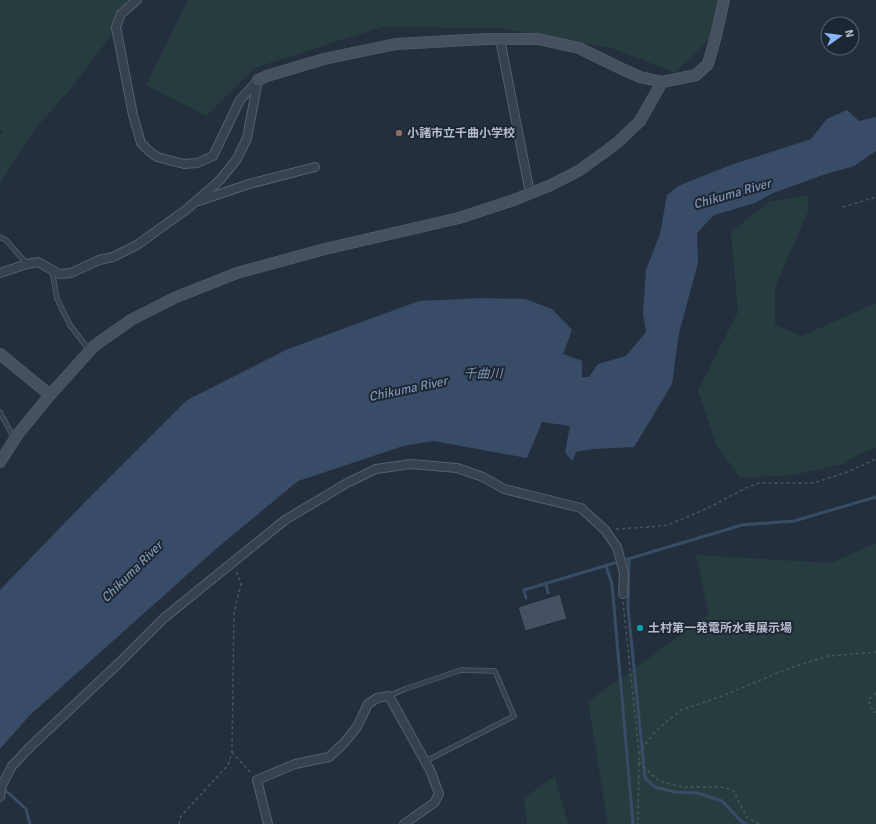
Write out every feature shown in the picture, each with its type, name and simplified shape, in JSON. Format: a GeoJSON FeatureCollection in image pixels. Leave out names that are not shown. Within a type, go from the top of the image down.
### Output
{"type":"FeatureCollection","features":[{"type":"Feature","properties":{"kind":"street"},"geometry":{"type":"LineString","coordinates":[[137,0],[121,14],[116,27],[133,115],[141,143],[157,158],[184,164],[197,163],[213,156],[240,100],[258,80],[324,59],[396,44],[500,39],[538,39],[580,48],[640,77],[662,82],[696,75],[708,64],[724,0]]}},
{"type":"Feature","properties":{"kind":"street"},"geometry":{"type":"LineString","coordinates":[[500,39],[530,193]]}},
{"type":"Feature","properties":{"kind":"street"},"geometry":{"type":"LineString","coordinates":[[0,273],[26,264],[38,262],[59,274],[71,273],[99,260],[113,257],[137,245],[195,202],[220,180],[237,159],[247,138],[258,80]]}},
{"type":"Feature","properties":{"kind":"street"},"geometry":{"type":"LineString","coordinates":[[0,462],[15,439],[50,395],[94,346],[131,320],[174,298],[237,274],[325,249],[459,218],[530,193],[580,170],[618,143],[640,121],[662,82]]}},
{"type":"Feature","properties":{"kind":"street"},"geometry":{"type":"LineString","coordinates":[[195,202],[249,184],[315,167]]}},
{"type":"Feature","properties":{"kind":"street"},"geometry":{"type":"LineString","coordinates":[[0,354],[50,395]]}},
{"type":"Feature","properties":{"kind":"street"},"geometry":{"type":"LineString","coordinates":[[0,797],[2,785],[12,766],[164,618],[285,520],[347,483],[376,469],[411,464],[457,468],[483,477],[504,489],[581,508],[605,530],[617,546],[624,573],[623,594]]}},
{"type":"Feature","properties":{"kind":"street"},"geometry":{"type":"LineString","coordinates":[[268,824],[257,780],[295,764],[329,758],[357,727],[368,704],[377,698],[389,696],[424,762],[431,772],[439,794],[434,804],[404,824]]}},
{"type":"Feature","properties":{"kind":"lane"},"geometry":{"type":"LineString","coordinates":[[0,237],[6,240],[26,264]]}},
{"type":"Feature","properties":{"kind":"lane"},"geometry":{"type":"LineString","coordinates":[[52,270],[57,299],[70,326],[90,351]]}},
{"type":"Feature","properties":{"kind":"lane"},"geometry":{"type":"LineString","coordinates":[[0,412],[15,439]]}},
{"type":"Feature","properties":{"kind":"lane"},"geometry":{"type":"LineString","coordinates":[[389,696],[461,670],[495,671],[514,716],[424,762]]}},
{"type":"Feature","properties":{"kind":"path"},"geometry":{"type":"LineString","coordinates":[[843,207],[876,197]]}},
{"type":"Feature","properties":{"kind":"path"},"geometry":{"type":"LineString","coordinates":[[605,530],[668,525],[706,509],[746,488],[759,483],[814,483],[847,472],[876,459]]}},
{"type":"Feature","properties":{"kind":"path"},"geometry":{"type":"LineString","coordinates":[[179,824],[181,816],[228,765],[232,752],[234,613],[241,584],[233,561]]}},
{"type":"Feature","properties":{"kind":"path"},"geometry":{"type":"LineString","coordinates":[[623,594],[639,754],[638,824]]}},
{"type":"Feature","properties":{"kind":"path"},"geometry":{"type":"LineString","coordinates":[[639,754],[658,729],[681,710],[722,696],[790,668],[828,656],[876,652]]}},
{"type":"Feature","properties":{"kind":"path"},"geometry":{"type":"LineString","coordinates":[[876,693],[868,700],[874,712],[876,712]]}},
{"type":"Feature","properties":{"kind":"path"},"geometry":{"type":"LineString","coordinates":[[232,752],[257,780]]}},
{"type":"Feature","properties":{"kind":"path"},"geometry":{"type":"LineString","coordinates":[[639,761],[659,781],[683,787],[721,787],[733,790],[747,818],[760,824]]}},
{"type":"Feature","properties":{"kind":"green space"},"geometry":{"type":"Polygon","coordinates":[[[0,0],[138,0],[72,87],[35,129],[0,183],[0,135],[3,132],[0,130],[0,0]]]}},
{"type":"Feature","properties":{"kind":"green space"},"geometry":{"type":"Polygon","coordinates":[[[188,0],[725,0],[725,24],[675,73],[612,48],[500,28],[382,27],[254,68],[206,116],[146,85],[188,0]]]}},
{"type":"Feature","properties":{"kind":"green space"},"geometry":{"type":"Polygon","coordinates":[[[808,195],[808,212],[775,287],[775,325],[802,336],[876,303],[876,448],[862,453],[843,464],[793,475],[741,478],[717,447],[698,390],[738,312],[731,232],[769,202],[808,195]]]}},
{"type":"Feature","properties":{"kind":"green space"},"geometry":{"type":"Polygon","coordinates":[[[876,543],[876,824],[608,824],[588,702],[709,614],[696,555],[831,563],[876,543]]]}},
{"type":"Feature","properties":{"kind":"green space"},"geometry":{"type":"Polygon","coordinates":[[[555,776],[568,824],[527,824],[524,798],[555,776]]]}},
{"type":"Feature","properties":{"kind":"water","name":"千曲川"},"geometry":{"type":"Polygon","coordinates":[[[847,110],[859,121],[876,117],[876,151],[854,166],[823,175],[773,193],[755,203],[714,215],[697,233],[698,263],[679,333],[672,384],[634,447],[594,449],[576,452],[572,461],[565,452],[570,426],[542,422],[527,458],[434,441],[403,446],[298,481],[216,549],[30,715],[0,749],[0,590],[187,400],[288,349],[419,301],[482,298],[525,299],[552,309],[572,330],[563,354],[582,361],[582,377],[589,377],[598,364],[626,356],[646,332],[643,313],[646,270],[660,234],[667,195],[678,186],[728,166],[811,139],[827,119],[847,110]]]}},
{"type":"Feature","properties":{"kind":"building"},"geometry":{"type":"Polygon","coordinates":[[[560,594],[567,619],[525,631],[518,607],[560,594]]]}},
{"type":"Feature","properties":{"kind":"waterway"},"geometry":{"type":"LineString","coordinates":[[526,598],[524,590],[742,525],[794,521],[876,497]]}},
{"type":"Feature","properties":{"kind":"waterway"},"geometry":{"type":"LineString","coordinates":[[629,559],[628,608],[645,778],[655,787],[675,792],[698,793],[722,801],[740,820],[746,824]]}},
{"type":"Feature","properties":{"kind":"waterway"},"geometry":{"type":"LineString","coordinates":[[606,566],[612,584],[633,824]]}},
{"type":"Feature","properties":{"kind":"waterway"},"geometry":{"type":"LineString","coordinates":[[546,583],[548,593]]}},
{"type":"Feature","properties":{"kind":"waterway"},"geometry":{"type":"LineString","coordinates":[[3,788],[26,809],[30,824]]}},
{"type":"Feature","properties":{"kind":"place","name":"小諸市立千曲小学校"},"geometry":{"type":"Point","coordinates":[399,133]}},
{"type":"Feature","properties":{"kind":"place","name":"土村第一発電所水車展示場"},"geometry":{"type":"Point","coordinates":[640,628]}},
{"type":"Feature","properties":{"kind":"water label","name":"Chikuma River"},"geometry":{"type":"Point","coordinates":[732,194]}},
{"type":"Feature","properties":{"kind":"water label","name":"Chikuma River"},"geometry":{"type":"Point","coordinates":[408,389]}},
{"type":"Feature","properties":{"kind":"water label","name":"Chikuma River"},"geometry":{"type":"Point","coordinates":[132,572]}}]}
